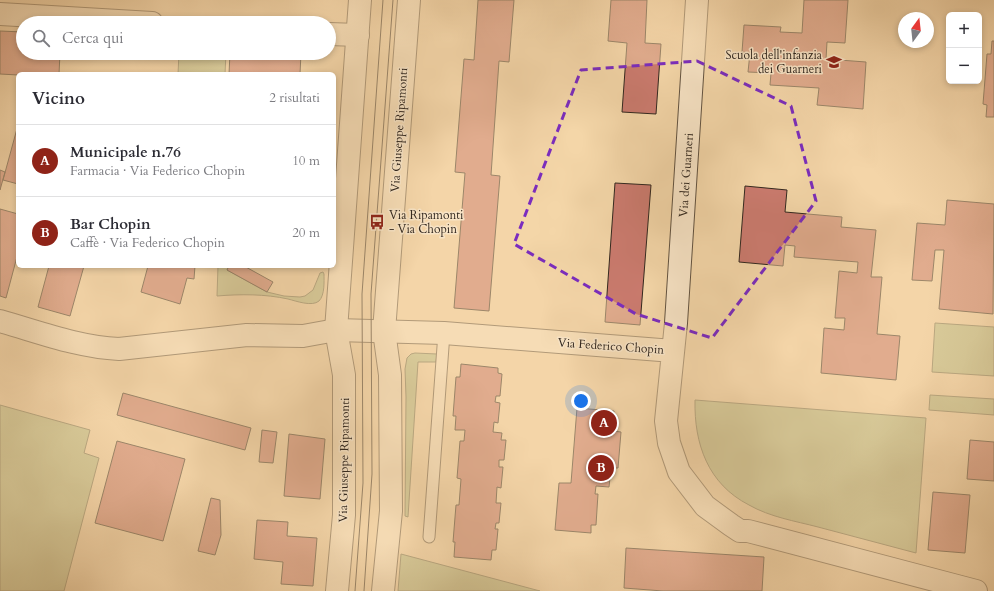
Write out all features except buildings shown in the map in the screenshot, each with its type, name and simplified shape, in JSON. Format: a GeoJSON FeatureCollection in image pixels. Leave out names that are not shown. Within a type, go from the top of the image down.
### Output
{"type":"FeatureCollection","features":[{"type":"Feature","properties":{"kind":"street","name":"Via Giuseppe Ripamonti"},"geometry":{"type":"LineString","coordinates":[[337,591],[344,515],[344,375],[336,330],[360,0]]}},
{"type":"Feature","properties":{"kind":"street","name":"Via Giuseppe Ripamonti"},"geometry":{"type":"LineString","coordinates":[[383,591],[391,510],[390,374],[384,331],[409,0]]}},
{"type":"Feature","properties":{"kind":"street","name":"Via dei Guarneri"},"geometry":{"type":"LineString","coordinates":[[673,351],[697,0]]}},
{"type":"Feature","properties":{"kind":"street"},"geometry":{"type":"LineString","coordinates":[[0,14],[68,9],[110,16]]}},
{"type":"Feature","properties":{"kind":"street"},"geometry":{"type":"LineString","coordinates":[[336,34],[358,36]]}},
{"type":"Feature","properties":{"kind":"street"},"geometry":{"type":"LineString","coordinates":[[0,321],[88,346],[119,349],[247,335],[303,336],[336,330],[384,331]]}},
{"type":"Feature","properties":{"kind":"street","name":"Via Federico Chopin"},"geometry":{"type":"LineString","coordinates":[[384,331],[444,333],[673,351],[666,421],[669,442],[679,472],[705,506],[714,514],[740,530],[976,591]]}},
{"type":"Feature","properties":{"kind":"lane"},"geometry":{"type":"LineString","coordinates":[[429,538],[444,333]]}},
{"type":"Feature","properties":{"kind":"highlighted area"},"geometry":{"type":"Polygon","coordinates":[[[697,61],[791,106],[816,201],[712,338],[636,314],[514,244],[581,70],[697,61]]]}},
{"type":"Feature","properties":{"kind":"green space"},"geometry":{"type":"Polygon","coordinates":[[[179,60],[226,60],[225,72],[178,72],[179,60]]]}},
{"type":"Feature","properties":{"kind":"green space"},"geometry":{"type":"Polygon","coordinates":[[[218,268],[228,268],[227,270],[267,292],[284,296],[300,297],[305,296],[313,290],[320,273],[323,272],[324,274],[323,292],[321,298],[316,303],[312,304],[262,295],[217,296],[218,268]]]}},
{"type":"Feature","properties":{"kind":"green space"},"geometry":{"type":"Polygon","coordinates":[[[935,323],[994,327],[994,376],[932,372],[935,323]]]}},
{"type":"Feature","properties":{"kind":"green space"},"geometry":{"type":"Polygon","coordinates":[[[411,354],[437,354],[436,362],[418,362],[408,517],[405,516],[405,369],[407,358],[411,354]]]}},
{"type":"Feature","properties":{"kind":"green space"},"geometry":{"type":"Polygon","coordinates":[[[930,395],[994,399],[994,415],[929,410],[930,395]]]}},
{"type":"Feature","properties":{"kind":"green space"},"geometry":{"type":"Polygon","coordinates":[[[695,400],[926,418],[916,553],[774,516],[749,505],[735,496],[723,486],[706,461],[697,432],[695,400]]]}},
{"type":"Feature","properties":{"kind":"green space"},"geometry":{"type":"Polygon","coordinates":[[[0,405],[90,430],[84,453],[99,458],[64,591],[0,591],[0,405]]]}},
{"type":"Feature","properties":{"kind":"green space"},"geometry":{"type":"Polygon","coordinates":[[[401,554],[540,591],[398,591],[401,554]]]}},
{"type":"Feature","properties":{"kind":"tram line"},"geometry":{"type":"LineString","coordinates":[[355,591],[363,483],[362,294],[383,0]]}},
{"type":"Feature","properties":{"kind":"tram line"},"geometry":{"type":"LineString","coordinates":[[364,591],[372,474],[371,294],[393,0]]}},
{"type":"Feature","properties":{"kind":"place","name":"Scuola dell'infanzia dei Guarneri"},"geometry":{"type":"Point","coordinates":[834,62]}},
{"type":"Feature","properties":{"kind":"place","name":"Via Ripamonti - Via Chopin"},"geometry":{"type":"Point","coordinates":[377,222]}},
{"type":"Feature","properties":{"kind":"place","name":"Municipale n.76"},"geometry":{"type":"Point","coordinates":[604,423]}},
{"type":"Feature","properties":{"kind":"place","name":"Bar Chopin"},"geometry":{"type":"Point","coordinates":[601,468]}}]}
